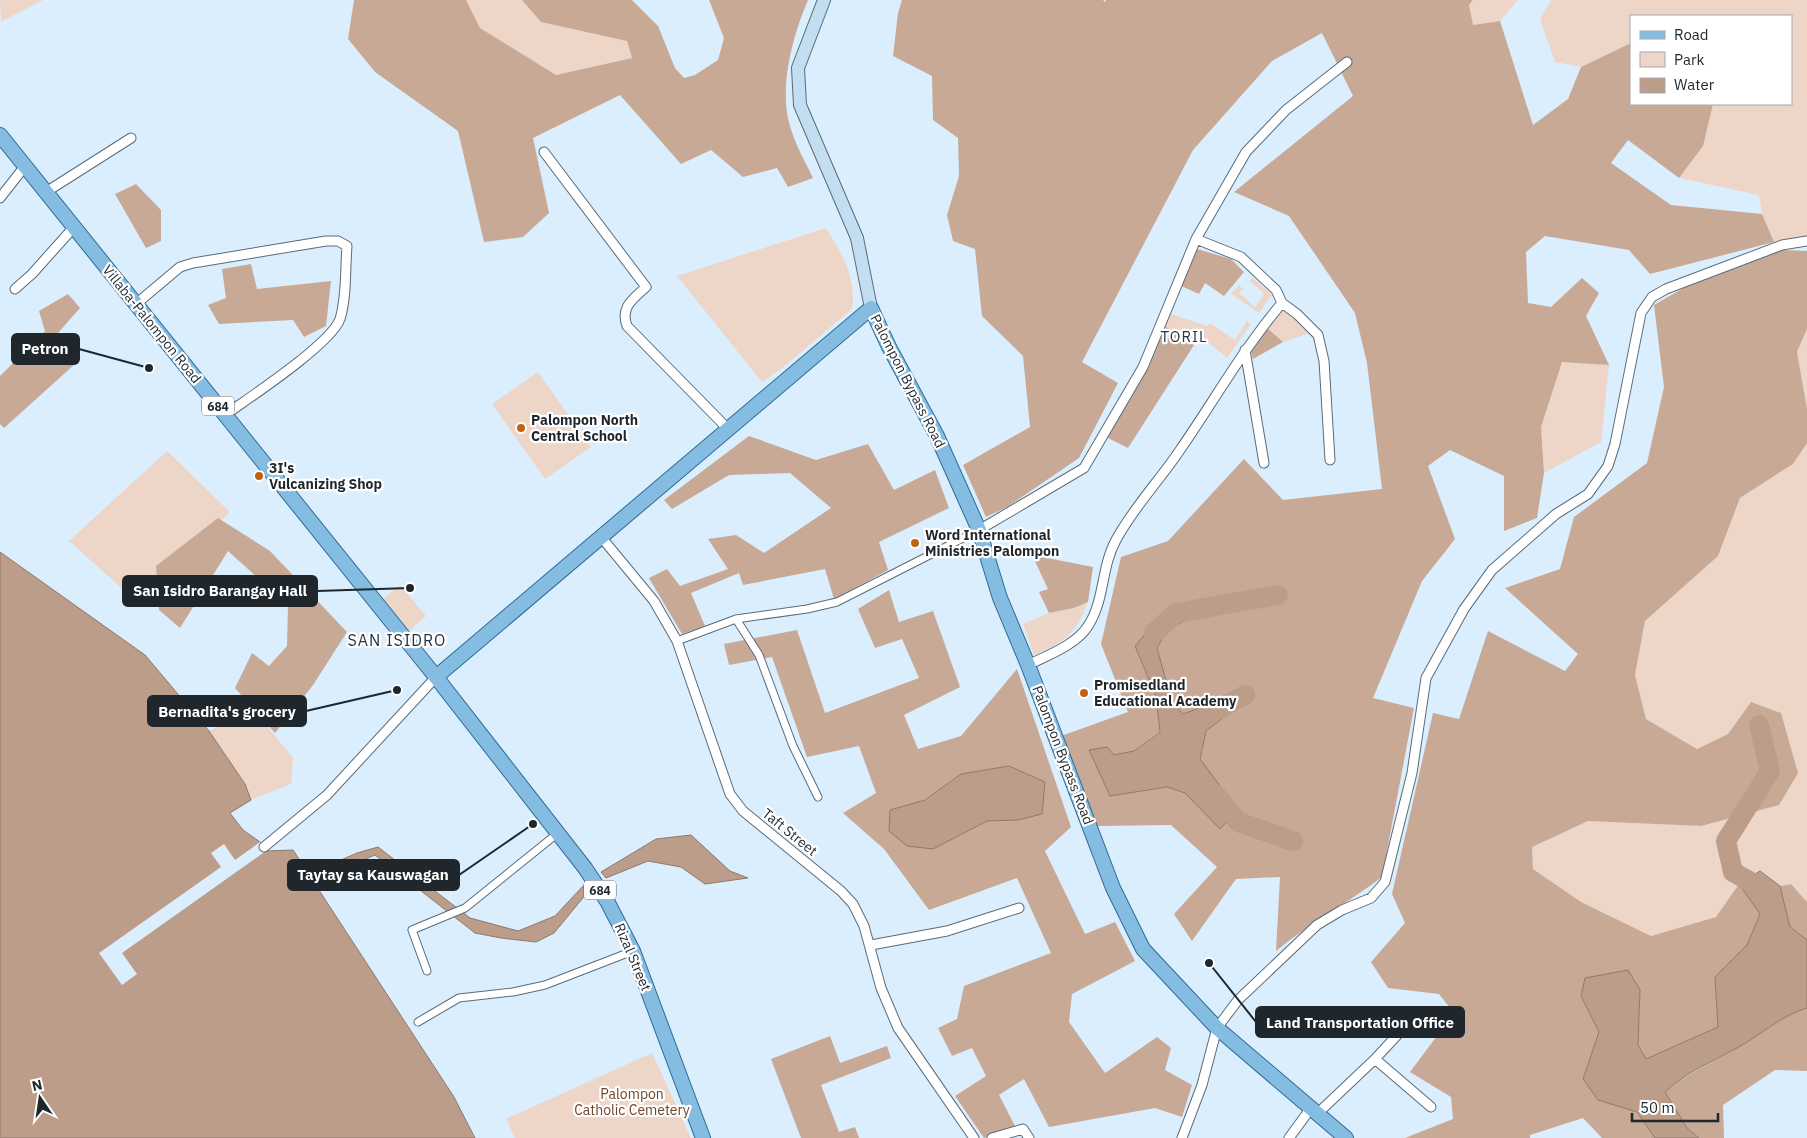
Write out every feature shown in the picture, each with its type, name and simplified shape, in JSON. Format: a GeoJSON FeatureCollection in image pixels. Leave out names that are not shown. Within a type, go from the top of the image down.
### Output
{"type":"FeatureCollection","features":[{"type":"Feature","properties":{"kind":"main road"},"geometry":{"type":"LineString","coordinates":[[436,678],[871,308],[857,238],[800,105],[798,68],[824,0]]}},
{"type":"Feature","properties":{"kind":"main road","name":"Villaba-Palompon Road"},"geometry":{"type":"LineString","coordinates":[[0,135],[436,678]]}},
{"type":"Feature","properties":{"kind":"main road","name":"Palompon Bypass Road"},"geometry":{"type":"LineString","coordinates":[[871,308],[889,347],[937,436],[979,530],[1000,598],[1028,665],[1113,888],[1143,949],[1217,1028],[1346,1138]]}},
{"type":"Feature","properties":{"kind":"main road","name":"Rizal Street"},"geometry":{"type":"LineString","coordinates":[[436,678],[585,868],[607,901],[633,951],[703,1138]]}},
{"type":"Feature","properties":{"kind":"street"},"geometry":{"type":"LineString","coordinates":[[677,641],[736,619],[806,609],[837,602],[979,530],[1084,468],[1143,367],[1196,239],[1246,152],[1286,110],[1347,62]]}},
{"type":"Feature","properties":{"kind":"street"},"geometry":{"type":"LineString","coordinates":[[46,192],[131,138]]}},
{"type":"Feature","properties":{"kind":"street"},"geometry":{"type":"LineString","coordinates":[[544,152],[646,287],[627,305],[623,316],[627,326],[728,429]]}},
{"type":"Feature","properties":{"kind":"street"},"geometry":{"type":"LineString","coordinates":[[0,198],[25,166]]}},
{"type":"Feature","properties":{"kind":"street"},"geometry":{"type":"LineString","coordinates":[[15,289],[32,274],[74,227]]}},
{"type":"Feature","properties":{"kind":"street"},"geometry":{"type":"LineString","coordinates":[[1196,239],[1241,257],[1276,290],[1282,303],[1298,314],[1318,335],[1324,361],[1330,460]]}},
{"type":"Feature","properties":{"kind":"street"},"geometry":{"type":"LineString","coordinates":[[136,304],[180,267],[193,263],[326,241],[338,242],[346,246],[344,296],[339,320],[327,336],[286,371],[225,415]]}},
{"type":"Feature","properties":{"kind":"street"},"geometry":{"type":"LineString","coordinates":[[1182,1138],[1202,1084],[1217,1028],[1238,1000],[1316,925],[1342,910],[1371,898],[1384,882],[1412,773],[1426,678],[1464,609],[1492,570],[1556,514],[1588,494],[1608,466],[1616,444],[1641,313],[1652,297],[1666,289],[1782,245],[1807,241]]}},
{"type":"Feature","properties":{"kind":"street"},"geometry":{"type":"LineString","coordinates":[[1028,665],[1064,647],[1088,628],[1095,612],[1105,565],[1116,540],[1181,449],[1245,350],[1282,303]]}},
{"type":"Feature","properties":{"kind":"street"},"geometry":{"type":"LineString","coordinates":[[1245,350],[1264,463]]}},
{"type":"Feature","properties":{"kind":"street","name":"Taft Street"},"geometry":{"type":"LineString","coordinates":[[602,538],[654,601],[677,641],[730,794],[743,811],[841,891],[853,904],[871,945],[881,988],[898,1028],[974,1138]]}},
{"type":"Feature","properties":{"kind":"street"},"geometry":{"type":"LineString","coordinates":[[736,619],[759,655],[793,746],[818,797]]}},
{"type":"Feature","properties":{"kind":"street"},"geometry":{"type":"LineString","coordinates":[[264,847],[327,794],[436,678]]}},
{"type":"Feature","properties":{"kind":"street"},"geometry":{"type":"LineString","coordinates":[[427,971],[412,930],[465,908],[558,833]]}},
{"type":"Feature","properties":{"kind":"street"},"geometry":{"type":"LineString","coordinates":[[871,945],[946,931],[1019,908]]}},
{"type":"Feature","properties":{"kind":"street"},"geometry":{"type":"LineString","coordinates":[[418,1022],[459,998],[513,992],[545,985],[633,951]]}},
{"type":"Feature","properties":{"kind":"street"},"geometry":{"type":"LineString","coordinates":[[1289,1138],[1314,1111],[1375,1059],[1400,1031]]}},
{"type":"Feature","properties":{"kind":"street"},"geometry":{"type":"LineString","coordinates":[[1375,1059],[1431,1107]]}},
{"type":"Feature","properties":{"kind":"street"},"geometry":{"type":"LineString","coordinates":[[992,1138],[1023,1129],[1030,1138]]}},
{"type":"Feature","properties":{"kind":"green space"},"geometry":{"type":"Polygon","coordinates":[[[0,0],[43,0],[1,22],[0,0]]]}},
{"type":"Feature","properties":{"kind":"green space"},"geometry":{"type":"Polygon","coordinates":[[[466,0],[522,0],[541,22],[627,40],[632,58],[556,75],[480,28],[466,0]]]}},
{"type":"Feature","properties":{"kind":"green space"},"geometry":{"type":"Polygon","coordinates":[[[1473,0],[1518,0],[1500,21],[1473,25],[1469,4],[1473,0]]]}},
{"type":"Feature","properties":{"kind":"green space"},"geometry":{"type":"Polygon","coordinates":[[[1551,0],[1807,0],[1807,236],[1774,242],[1762,214],[1759,195],[1679,178],[1703,145],[1713,105],[1792,105],[1792,15],[1630,15],[1630,43],[1581,67],[1555,62],[1540,19],[1551,0]]]}},
{"type":"Feature","properties":{"kind":"green space"},"geometry":{"type":"Polygon","coordinates":[[[826,228],[838,247],[847,267],[852,287],[852,309],[781,369],[762,382],[677,276],[826,228]]]}},
{"type":"Feature","properties":{"kind":"green space"},"geometry":{"type":"Polygon","coordinates":[[[1253,278],[1272,295],[1259,313],[1231,294],[1239,285],[1243,289],[1239,293],[1255,307],[1264,294],[1250,281],[1253,278]]]}},
{"type":"Feature","properties":{"kind":"green space"},"geometry":{"type":"Polygon","coordinates":[[[1281,310],[1288,310],[1310,333],[1283,342],[1266,327],[1281,310]]]}},
{"type":"Feature","properties":{"kind":"green space"},"geometry":{"type":"Polygon","coordinates":[[[1168,313],[1207,326],[1210,323],[1235,340],[1247,321],[1251,324],[1227,358],[1203,338],[1194,345],[1163,325],[1168,313]]]}},
{"type":"Feature","properties":{"kind":"green space"},"geometry":{"type":"Polygon","coordinates":[[[1807,329],[1807,409],[1797,352],[1807,329]]]}},
{"type":"Feature","properties":{"kind":"green space"},"geometry":{"type":"Polygon","coordinates":[[[1562,361],[1609,365],[1601,442],[1544,473],[1541,427],[1562,361]]]}},
{"type":"Feature","properties":{"kind":"green space"},"geometry":{"type":"Polygon","coordinates":[[[538,372],[591,447],[545,479],[492,404],[538,372]]]}},
{"type":"Feature","properties":{"kind":"green space"},"geometry":{"type":"Polygon","coordinates":[[[1807,443],[1807,902],[1791,884],[1780,886],[1760,871],[1739,884],[1716,917],[1651,936],[1581,902],[1533,869],[1532,846],[1588,821],[1701,826],[1751,702],[1728,734],[1697,749],[1646,719],[1635,675],[1645,621],[1718,556],[1740,498],[1793,464],[1807,443]]]}},
{"type":"Feature","properties":{"kind":"green space"},"geometry":{"type":"Polygon","coordinates":[[[167,451],[230,512],[136,601],[69,541],[167,451]]]}},
{"type":"Feature","properties":{"kind":"green space"},"geometry":{"type":"Polygon","coordinates":[[[400,585],[426,616],[404,636],[377,604],[400,585]]]}},
{"type":"Feature","properties":{"kind":"green space"},"geometry":{"type":"Polygon","coordinates":[[[1088,602],[1078,623],[1068,636],[1034,655],[1023,624],[1049,613],[1074,608],[1088,602]]]}},
{"type":"Feature","properties":{"kind":"green space"},"geometry":{"type":"Polygon","coordinates":[[[254,710],[293,758],[291,784],[251,800],[220,819],[184,723],[209,731],[254,710]]]}},
{"type":"Feature","properties":{"kind":"green space","name":"Palompon Catholic Cemetery"},"geometry":{"type":"Polygon","coordinates":[[[652,1053],[691,1138],[515,1138],[506,1119],[652,1053]]]}},
{"type":"Feature","properties":{"kind":"shaded area"},"geometry":{"type":"Polygon","coordinates":[[[354,0],[466,0],[480,28],[556,75],[632,58],[627,41],[541,22],[522,0],[632,0],[658,26],[675,68],[684,78],[695,75],[718,60],[724,38],[709,0],[808,0],[788,65],[786,100],[794,138],[813,178],[788,187],[777,168],[743,177],[711,150],[681,164],[620,95],[533,138],[549,213],[523,237],[484,242],[458,131],[375,72],[348,39],[354,0]]]}},
{"type":"Feature","properties":{"kind":"shaded area"},"geometry":{"type":"Polygon","coordinates":[[[902,0],[1103,0],[1105,2],[1106,0],[1473,0],[1469,5],[1473,25],[1500,21],[1533,125],[1568,99],[1581,67],[1630,43],[1630,105],[1713,105],[1703,146],[1679,178],[1628,140],[1611,163],[1671,205],[1762,214],[1774,242],[1650,274],[1629,250],[1545,236],[1526,252],[1528,303],[1551,307],[1582,278],[1599,293],[1586,316],[1609,365],[1562,362],[1541,427],[1544,473],[1537,518],[1504,531],[1504,476],[1450,450],[1428,466],[1455,539],[1422,581],[1373,698],[1414,708],[1382,877],[1302,931],[1276,951],[1280,877],[1236,879],[1192,941],[1174,914],[1217,867],[1171,825],[1097,826],[1061,736],[1128,712],[1101,644],[1121,557],[1168,541],[1244,459],[1283,500],[1382,489],[1367,363],[1355,313],[1289,216],[1234,192],[1353,96],[1322,33],[1272,61],[1193,150],[1082,362],[1118,383],[1079,458],[1007,507],[986,517],[963,465],[1030,427],[1023,356],[982,316],[975,249],[953,241],[947,215],[959,176],[958,138],[933,120],[932,76],[893,56],[898,13],[902,0]],[[1194,606],[1135,646],[1156,696],[1160,731],[1134,751],[1114,755],[1110,796],[1167,787],[1185,793],[1220,828],[1200,759],[1206,731],[1241,704],[1237,694],[1183,714],[1172,702],[1157,648],[1168,629],[1196,615],[1194,606]]]}},
{"type":"Feature","properties":{"kind":"shaded area"},"geometry":{"type":"Polygon","coordinates":[[[136,184],[161,210],[161,241],[146,248],[115,194],[136,184]]]}},
{"type":"Feature","properties":{"kind":"shaded area"},"geometry":{"type":"Polygon","coordinates":[[[1197,249],[1231,259],[1244,272],[1224,296],[1205,283],[1199,294],[1179,285],[1197,249]]]}},
{"type":"Feature","properties":{"kind":"shaded area"},"geometry":{"type":"Polygon","coordinates":[[[1783,250],[1807,251],[1807,329],[1797,352],[1807,409],[1807,443],[1793,464],[1740,498],[1718,556],[1645,621],[1635,675],[1646,719],[1697,749],[1728,734],[1751,702],[1781,713],[1798,773],[1779,805],[1701,826],[1588,821],[1532,847],[1533,869],[1581,902],[1651,936],[1716,917],[1739,884],[1760,913],[1747,945],[1715,977],[1718,1027],[1646,1059],[1638,1045],[1640,990],[1581,996],[1599,1032],[1583,1079],[1598,1100],[1637,1112],[1655,1138],[1602,1138],[1583,1118],[1530,1135],[1530,1138],[1405,1138],[1453,1119],[1451,1097],[1410,1072],[1454,1013],[1439,994],[1388,988],[1371,962],[1405,923],[1392,894],[1433,713],[1459,719],[1488,631],[1565,671],[1578,654],[1505,588],[1560,569],[1574,517],[1647,463],[1664,387],[1654,305],[1699,279],[1783,250]]]}},
{"type":"Feature","properties":{"kind":"shaded area"},"geometry":{"type":"Polygon","coordinates":[[[251,264],[257,289],[331,281],[326,326],[304,337],[293,320],[219,324],[208,305],[226,298],[222,269],[251,264]]]}},
{"type":"Feature","properties":{"kind":"shaded area"},"geometry":{"type":"Polygon","coordinates":[[[68,294],[80,308],[58,333],[75,364],[4,428],[0,424],[0,376],[45,331],[39,311],[68,294]]]}},
{"type":"Feature","properties":{"kind":"shaded area"},"geometry":{"type":"Polygon","coordinates":[[[1163,325],[1194,345],[1128,448],[1106,437],[1163,325]]]}},
{"type":"Feature","properties":{"kind":"shaded area"},"geometry":{"type":"Polygon","coordinates":[[[1266,327],[1283,342],[1253,359],[1250,348],[1266,327]]]}},
{"type":"Feature","properties":{"kind":"shaded area"},"geometry":{"type":"Polygon","coordinates":[[[749,436],[816,460],[868,444],[894,490],[935,470],[949,508],[879,542],[888,570],[834,599],[825,569],[743,585],[739,573],[691,593],[705,626],[682,634],[649,578],[667,569],[680,586],[728,569],[708,539],[736,535],[764,553],[831,508],[790,473],[729,475],[672,509],[664,500],[749,436]]]}},
{"type":"Feature","properties":{"kind":"shaded area"},"geometry":{"type":"Polygon","coordinates":[[[218,518],[270,551],[347,632],[313,685],[275,733],[235,688],[252,653],[269,666],[287,646],[288,605],[228,551],[180,628],[159,610],[156,566],[218,518]]]}},
{"type":"Feature","properties":{"kind":"shaded area"},"geometry":{"type":"Polygon","coordinates":[[[1032,555],[1093,567],[1088,602],[1074,608],[1049,613],[1039,592],[1048,589],[1032,555]]]}},
{"type":"Feature","properties":{"kind":"shaded area"},"geometry":{"type":"Polygon","coordinates":[[[889,590],[899,622],[933,611],[960,687],[904,715],[918,749],[961,736],[1017,669],[1071,827],[1045,851],[1085,934],[1115,922],[1135,961],[1072,994],[1069,1022],[1105,1073],[1157,1037],[1171,1048],[1165,1070],[1192,1085],[1182,1117],[1155,1108],[1049,1127],[1024,1079],[999,1095],[1016,1128],[984,1138],[955,1096],[986,1076],[972,1048],[952,1056],[938,1028],[957,1019],[964,986],[1051,953],[1017,878],[929,910],[884,849],[843,813],[876,793],[859,746],[807,757],[772,657],[729,665],[724,644],[797,630],[825,713],[919,678],[902,639],[875,648],[858,609],[889,590]],[[1009,766],[961,774],[925,800],[891,810],[933,849],[987,821],[1018,820],[1045,782],[1009,766]]]}},
{"type":"Feature","properties":{"kind":"shaded area"},"geometry":{"type":"Polygon","coordinates":[[[1791,884],[1807,902],[1807,940],[1790,927],[1780,886],[1791,884]]]}},
{"type":"Feature","properties":{"kind":"shaded area"},"geometry":{"type":"Polygon","coordinates":[[[1807,1008],[1807,1071],[1775,1070],[1723,1105],[1724,1138],[1699,1138],[1687,1128],[1665,1092],[1673,1085],[1746,1043],[1779,1021],[1807,1008]]]}},
{"type":"Feature","properties":{"kind":"shaded area"},"geometry":{"type":"Polygon","coordinates":[[[830,1036],[840,1063],[887,1046],[891,1058],[821,1085],[839,1132],[855,1127],[859,1138],[801,1138],[771,1059],[830,1036]]]}},
{"type":"Feature","properties":{"kind":"water"},"geometry":{"type":"Polygon","coordinates":[[[0,552],[145,655],[209,731],[245,784],[251,800],[230,813],[243,830],[260,842],[266,851],[293,850],[309,874],[357,853],[378,847],[470,918],[518,931],[555,916],[583,886],[587,893],[554,933],[536,942],[475,933],[375,855],[313,881],[454,1097],[475,1138],[0,1138],[0,552]]]}},
{"type":"Feature","properties":{"kind":"water"},"geometry":{"type":"Polygon","coordinates":[[[1194,606],[1196,615],[1168,629],[1157,648],[1172,702],[1183,714],[1237,694],[1241,704],[1206,731],[1200,759],[1238,810],[1220,829],[1185,793],[1167,787],[1110,796],[1089,750],[1107,747],[1114,755],[1134,751],[1160,732],[1156,696],[1135,646],[1153,625],[1194,606]]]}},
{"type":"Feature","properties":{"kind":"water"},"geometry":{"type":"Polygon","coordinates":[[[1009,766],[1045,782],[1042,814],[1018,820],[987,821],[933,849],[907,846],[889,831],[890,810],[925,800],[961,774],[1009,766]]]}},
{"type":"Feature","properties":{"kind":"water"},"geometry":{"type":"Polygon","coordinates":[[[691,835],[730,871],[748,878],[705,884],[681,867],[648,861],[606,878],[601,872],[656,839],[691,835]]]}},
{"type":"Feature","properties":{"kind":"water"},"geometry":{"type":"Polygon","coordinates":[[[1760,871],[1780,886],[1790,927],[1807,940],[1807,1008],[1788,1016],[1746,1043],[1690,1073],[1665,1092],[1687,1128],[1699,1138],[1655,1138],[1637,1112],[1598,1100],[1583,1079],[1599,1032],[1581,996],[1585,978],[1628,970],[1640,990],[1638,1045],[1646,1059],[1718,1027],[1715,977],[1747,945],[1760,914],[1739,884],[1760,871]]]}},
{"type":"Feature","properties":{"kind":"pier"},"geometry":{"type":"Polygon","coordinates":[[[260,842],[266,851],[122,953],[137,974],[122,985],[99,953],[221,867],[211,853],[224,844],[235,860],[260,842]]]}},
{"type":"Feature","properties":{"kind":"waterway"},"geometry":{"type":"LineString","coordinates":[[1154,633],[1176,613],[1278,595]]}},
{"type":"Feature","properties":{"kind":"waterway"},"geometry":{"type":"LineString","coordinates":[[1215,711],[1245,695]]}},
{"type":"Feature","properties":{"kind":"waterway"},"geometry":{"type":"LineString","coordinates":[[1759,725],[1770,771],[1726,841],[1733,872],[1769,892]]}},
{"type":"Feature","properties":{"kind":"waterway"},"geometry":{"type":"LineString","coordinates":[[1216,795],[1238,822],[1293,841]]}},
{"type":"Feature","properties":{"kind":"place","name":"Petron"},"geometry":{"type":"Point","coordinates":[149,368]}},
{"type":"Feature","properties":{"kind":"place","name":"Palompon North Central School"},"geometry":{"type":"Point","coordinates":[521,428]}},
{"type":"Feature","properties":{"kind":"place","name":"3I's Vulcanizing Shop"},"geometry":{"type":"Point","coordinates":[259,476]}},
{"type":"Feature","properties":{"kind":"place","name":"Word International Ministries Palompon"},"geometry":{"type":"Point","coordinates":[915,543]}},
{"type":"Feature","properties":{"kind":"place","name":"San Isidro Barangay Hall"},"geometry":{"type":"Point","coordinates":[410,588]}},
{"type":"Feature","properties":{"kind":"place","name":"Bernadita's grocery"},"geometry":{"type":"Point","coordinates":[397,690]}},
{"type":"Feature","properties":{"kind":"place","name":"Promisedland Educational Academy"},"geometry":{"type":"Point","coordinates":[1084,693]}},
{"type":"Feature","properties":{"kind":"place","name":"Taytay sa Kauswagan"},"geometry":{"type":"Point","coordinates":[533,824]}},
{"type":"Feature","properties":{"kind":"place","name":"Land Transportation Office"},"geometry":{"type":"Point","coordinates":[1209,963]}},
{"type":"Feature","properties":{"kind":"district","name":"TORIL"},"geometry":{"type":"Point","coordinates":[1184,336]}},
{"type":"Feature","properties":{"kind":"district","name":"SAN ISIDRO"},"geometry":{"type":"Point","coordinates":[397,640]}}]}
